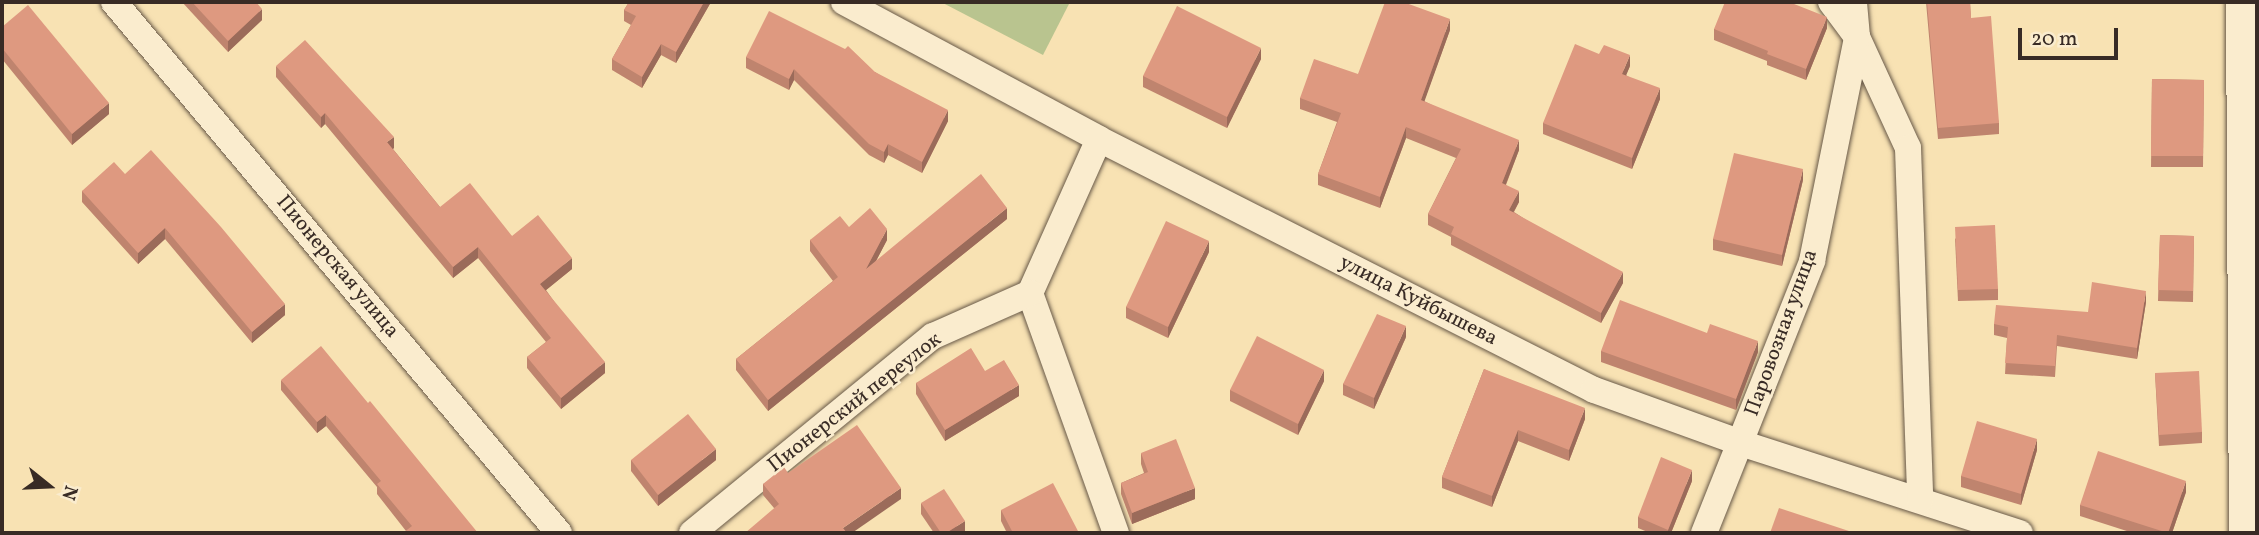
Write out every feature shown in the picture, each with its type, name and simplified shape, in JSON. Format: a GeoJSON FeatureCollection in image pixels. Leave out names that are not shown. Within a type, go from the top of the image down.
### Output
{"type":"FeatureCollection","features":[{"type":"Feature","properties":{"kind":"main road"},"geometry":{"type":"LineString","coordinates":[[2245,2],[2248,533]]}},
{"type":"Feature","properties":{"kind":"street","name":"Пионерская улица"},"geometry":{"type":"LineString","coordinates":[[114,2],[559,533]]}},
{"type":"Feature","properties":{"kind":"street","name":"улица Куйбышева"},"geometry":{"type":"LineString","coordinates":[[844,2],[1099,139],[1594,390],[1741,443],[2020,533]]}},
{"type":"Feature","properties":{"kind":"street"},"geometry":{"type":"LineString","coordinates":[[1831,2],[1857,37],[1908,148],[1920,500]]}},
{"type":"Feature","properties":{"kind":"street","name":"Паровозная улица"},"geometry":{"type":"LineString","coordinates":[[1704,533],[1812,261],[1857,37],[1854,2]]}},
{"type":"Feature","properties":{"kind":"street"},"geometry":{"type":"LineString","coordinates":[[1099,139],[1030,293],[1116,533]]}},
{"type":"Feature","properties":{"kind":"street","name":"Пионерский переулок"},"geometry":{"type":"LineString","coordinates":[[692,533],[933,337],[1030,293]]}},
{"type":"Feature","properties":{"kind":"green space"},"geometry":{"type":"Polygon","coordinates":[[[941,2],[1070,2],[1043,55],[941,2]]]}},
{"type":"Feature","properties":{"kind":"building"},"geometry":{"type":"Polygon","coordinates":[[[192,2],[256,2],[262,9],[228,41],[192,2]]]}},
{"type":"Feature","properties":{"kind":"building"},"geometry":{"type":"Polygon","coordinates":[[[629,2],[704,2],[676,52],[661,44],[642,77],[612,59],[636,16],[624,10],[629,2]]]}},
{"type":"Feature","properties":{"kind":"building"},"geometry":{"type":"Polygon","coordinates":[[[1385,2],[1406,3],[1450,19],[1421,100],[1519,140],[1502,183],[1519,191],[1509,210],[1623,272],[1601,313],[1451,234],[1454,227],[1428,214],[1461,149],[1406,127],[1380,197],[1318,174],[1341,113],[1300,98],[1314,59],[1358,74],[1385,2]]]}},
{"type":"Feature","properties":{"kind":"building"},"geometry":{"type":"Polygon","coordinates":[[[1725,2],[1789,2],[1827,17],[1806,69],[1714,29],[1725,2]]]}},
{"type":"Feature","properties":{"kind":"building"},"geometry":{"type":"Polygon","coordinates":[[[1927,2],[1970,2],[1971,18],[1991,16],[1999,123],[1938,128],[1927,2]]]}},
{"type":"Feature","properties":{"kind":"building"},"geometry":{"type":"Polygon","coordinates":[[[28,5],[109,103],[72,134],[2,48],[2,27],[28,5]]]}},
{"type":"Feature","properties":{"kind":"building"},"geometry":{"type":"Polygon","coordinates":[[[1177,6],[1261,48],[1227,117],[1143,76],[1177,6]]]}},
{"type":"Feature","properties":{"kind":"building"},"geometry":{"type":"Polygon","coordinates":[[[769,11],[845,49],[848,46],[875,72],[948,110],[922,162],[888,144],[884,152],[869,144],[794,69],[789,79],[746,57],[769,11]]]}},
{"type":"Feature","properties":{"kind":"building"},"geometry":{"type":"Polygon","coordinates":[[[305,40],[394,137],[387,142],[440,207],[470,183],[512,236],[538,215],[572,258],[540,284],[605,362],[561,398],[527,357],[551,338],[478,247],[453,267],[325,113],[321,117],[276,66],[305,40]]]}},
{"type":"Feature","properties":{"kind":"building"},"geometry":{"type":"Polygon","coordinates":[[[1575,44],[1599,54],[1604,45],[1630,55],[1622,74],[1660,88],[1632,158],[1543,123],[1575,44]]]}},
{"type":"Feature","properties":{"kind":"building"},"geometry":{"type":"Polygon","coordinates":[[[2152,79],[2204,80],[2203,156],[2151,156],[2152,79]]]}},
{"type":"Feature","properties":{"kind":"building"},"geometry":{"type":"Polygon","coordinates":[[[151,150],[221,227],[285,304],[252,332],[165,228],[138,253],[82,191],[114,162],[125,174],[151,150]]]}},
{"type":"Feature","properties":{"kind":"building"},"geometry":{"type":"Polygon","coordinates":[[[1734,153],[1803,169],[1782,255],[1713,239],[1734,153]]]}},
{"type":"Feature","properties":{"kind":"building"},"geometry":{"type":"Polygon","coordinates":[[[981,174],[1007,208],[768,400],[736,359],[838,277],[810,240],[840,216],[849,227],[870,208],[887,229],[866,269],[981,174]]]}},
{"type":"Feature","properties":{"kind":"building"},"geometry":{"type":"Polygon","coordinates":[[[1166,221],[1209,241],[1168,327],[1126,307],[1166,221]]]}},
{"type":"Feature","properties":{"kind":"building"},"geometry":{"type":"Polygon","coordinates":[[[1995,225],[1998,289],[1958,290],[1955,227],[1995,225]]]}},
{"type":"Feature","properties":{"kind":"building"},"geometry":{"type":"Polygon","coordinates":[[[2160,235],[2194,236],[2193,291],[2158,290],[2160,235]]]}},
{"type":"Feature","properties":{"kind":"building"},"geometry":{"type":"Polygon","coordinates":[[[2092,282],[2146,291],[2137,348],[2057,335],[2055,366],[2005,363],[2008,327],[1994,324],[1996,305],[2088,312],[2092,282]]]}},
{"type":"Feature","properties":{"kind":"building"},"geometry":{"type":"Polygon","coordinates":[[[1620,300],[1707,333],[1710,324],[1758,341],[1736,399],[1601,351],[1620,300]]]}},
{"type":"Feature","properties":{"kind":"building"},"geometry":{"type":"Polygon","coordinates":[[[1377,314],[1406,326],[1374,398],[1343,384],[1377,314]]]}},
{"type":"Feature","properties":{"kind":"building"},"geometry":{"type":"Polygon","coordinates":[[[1257,336],[1324,370],[1298,424],[1230,390],[1257,336]]]}},
{"type":"Feature","properties":{"kind":"building"},"geometry":{"type":"Polygon","coordinates":[[[321,346],[368,403],[370,401],[478,533],[403,533],[412,526],[377,484],[381,481],[326,415],[317,422],[281,380],[321,346]]]}},
{"type":"Feature","properties":{"kind":"building"},"geometry":{"type":"Polygon","coordinates":[[[971,348],[985,371],[1004,360],[1019,385],[945,430],[916,383],[971,348]]]}},
{"type":"Feature","properties":{"kind":"building"},"geometry":{"type":"Polygon","coordinates":[[[1484,369],[1585,408],[1569,450],[1518,430],[1492,496],[1442,477],[1484,369]]]}},
{"type":"Feature","properties":{"kind":"building"},"geometry":{"type":"Polygon","coordinates":[[[2199,371],[2202,432],[2159,435],[2155,373],[2199,371]]]}},
{"type":"Feature","properties":{"kind":"building"},"geometry":{"type":"Polygon","coordinates":[[[688,414],[716,449],[658,495],[631,460],[688,414]]]}},
{"type":"Feature","properties":{"kind":"building"},"geometry":{"type":"Polygon","coordinates":[[[1977,421],[2037,439],[2021,494],[1961,476],[1977,421]]]}},
{"type":"Feature","properties":{"kind":"building"},"geometry":{"type":"Polygon","coordinates":[[[857,425],[901,488],[843,528],[847,533],[745,533],[779,504],[763,484],[784,467],[788,473],[857,425]]]}},
{"type":"Feature","properties":{"kind":"building"},"geometry":{"type":"Polygon","coordinates":[[[1176,439],[1195,488],[1132,513],[1121,483],[1148,472],[1141,453],[1176,439]]]}},
{"type":"Feature","properties":{"kind":"building"},"geometry":{"type":"Polygon","coordinates":[[[2098,451],[2186,481],[2168,533],[2080,505],[2098,451]]]}},
{"type":"Feature","properties":{"kind":"building"},"geometry":{"type":"Polygon","coordinates":[[[1661,457],[1692,470],[1668,530],[1638,517],[1661,457]]]}},
{"type":"Feature","properties":{"kind":"building"},"geometry":{"type":"Polygon","coordinates":[[[1053,483],[1079,533],[1013,533],[1001,510],[1053,483]]]}},
{"type":"Feature","properties":{"kind":"building"},"geometry":{"type":"Polygon","coordinates":[[[944,489],[965,521],[946,533],[941,533],[921,503],[944,489]]]}},
{"type":"Feature","properties":{"kind":"building"},"geometry":{"type":"Polygon","coordinates":[[[1779,508],[1855,533],[1770,533],[1779,508]]]}}]}
